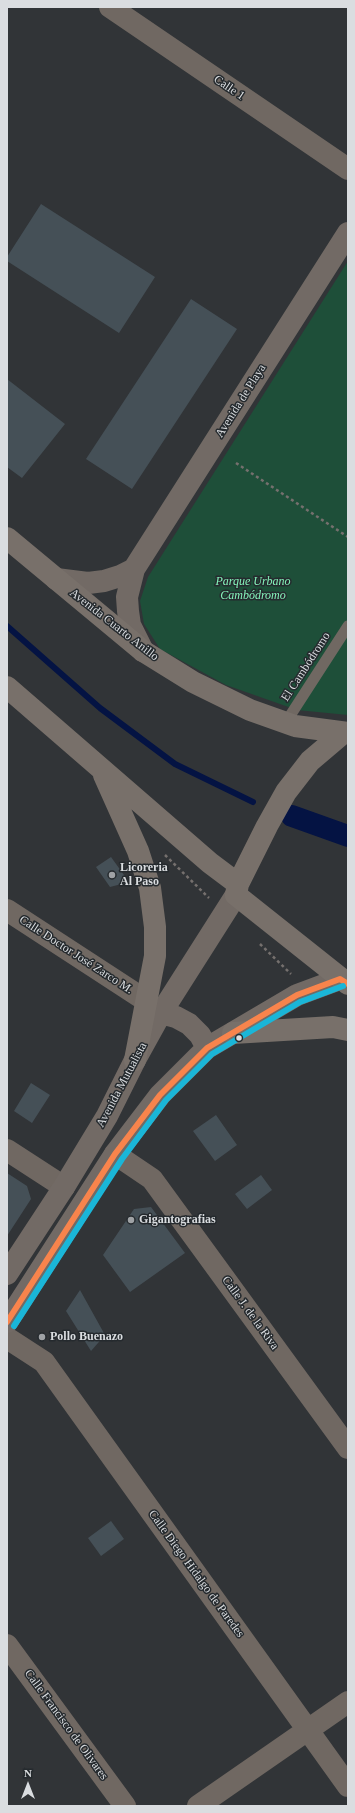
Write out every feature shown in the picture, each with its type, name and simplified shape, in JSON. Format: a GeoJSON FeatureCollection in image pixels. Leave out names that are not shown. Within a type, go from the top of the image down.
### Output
{"type":"FeatureCollection","features":[{"type":"Feature","properties":{"kind":"highway","name":"Avenida Cuarto Anillo"},"geometry":{"type":"LineString","coordinates":[[7,538],[143,650],[193,682],[250,710],[295,726],[346,733]]}},
{"type":"Feature","properties":{"kind":"highway"},"geometry":{"type":"LineString","coordinates":[[7,688],[102,768],[210,863],[237,889],[344,981]]}},
{"type":"Feature","properties":{"kind":"highway"},"geometry":{"type":"LineString","coordinates":[[237,889],[266,826],[286,792],[310,761],[346,733]]}},
{"type":"Feature","properties":{"kind":"highway"},"geometry":{"type":"LineString","coordinates":[[102,768],[138,851],[150,888],[155,927],[153,1007],[135,1060]]}},
{"type":"Feature","properties":{"kind":"highway"},"geometry":{"type":"LineString","coordinates":[[232,1033],[333,1028],[348,1030]]}},
{"type":"Feature","properties":{"kind":"main road","name":"Avenida de Playa"},"geometry":{"type":"LineString","coordinates":[[143,650],[130,625],[128,611],[127,597],[134,569],[348,233]]}},
{"type":"Feature","properties":{"kind":"main road"},"geometry":{"type":"LineString","coordinates":[[56,579],[88,583],[114,578],[134,569]]}},
{"type":"Feature","properties":{"kind":"main road"},"geometry":{"type":"LineString","coordinates":[[207,1048],[200,1035],[189,1024],[153,1007],[237,889]]}},
{"type":"Feature","properties":{"kind":"main road"},"geometry":{"type":"LineString","coordinates":[[7,1322],[115,1154],[160,1095],[207,1048],[296,995],[344,981]]}},
{"type":"Feature","properties":{"kind":"main road","name":"Avenida Mutualista"},"geometry":{"type":"LineString","coordinates":[[7,1274],[64,1187],[107,1116],[135,1060]]}},
{"type":"Feature","properties":{"kind":"street","name":"Calle 1"},"geometry":{"type":"LineString","coordinates":[[110,7],[348,169]]}},
{"type":"Feature","properties":{"kind":"street","name":"Calle Doctor José Zarco M."},"geometry":{"type":"LineString","coordinates":[[7,910],[153,1007]]}},
{"type":"Feature","properties":{"kind":"street"},"geometry":{"type":"LineString","coordinates":[[7,1150],[64,1187]]}},
{"type":"Feature","properties":{"kind":"street","name":"Calle J. de la Riva"},"geometry":{"type":"LineString","coordinates":[[115,1154],[152,1179],[346,1440]]}},
{"type":"Feature","properties":{"kind":"street","name":"Calle Diego Hidalgo de Paredes"},"geometry":{"type":"LineString","coordinates":[[7,1338],[44,1362],[348,1786]]}},
{"type":"Feature","properties":{"kind":"street","name":"Calle Francisco de Olivares"},"geometry":{"type":"LineString","coordinates":[[7,1645],[125,1806]]}},
{"type":"Feature","properties":{"kind":"street"},"geometry":{"type":"LineString","coordinates":[[198,1806],[348,1702]]}},
{"type":"Feature","properties":{"kind":"lane","name":"El Cambódromo"},"geometry":{"type":"LineString","coordinates":[[286,722],[348,626]]}},
{"type":"Feature","properties":{"kind":"path"},"geometry":{"type":"LineString","coordinates":[[236,463],[348,537]]}},
{"type":"Feature","properties":{"kind":"green space","name":"Parque Urbano Cambódromo"},"geometry":{"type":"Polygon","coordinates":[[[348,261],[348,715],[297,710],[226,685],[160,649],[144,624],[140,601],[148,577],[348,261]]]}},
{"type":"Feature","properties":{"kind":"building"},"geometry":{"type":"Polygon","coordinates":[[[41,204],[155,277],[119,333],[7,261],[7,257],[41,204]]]}},
{"type":"Feature","properties":{"kind":"building"},"geometry":{"type":"Polygon","coordinates":[[[191,299],[237,329],[132,489],[86,459],[191,299]]]}},
{"type":"Feature","properties":{"kind":"building"},"geometry":{"type":"Polygon","coordinates":[[[7,379],[65,424],[22,478],[7,467],[7,379]]]}},
{"type":"Feature","properties":{"kind":"building","name":"Licoreria Al Paso"},"geometry":{"type":"Polygon","coordinates":[[[111,857],[129,882],[110,887],[96,867],[111,857]]]}},
{"type":"Feature","properties":{"kind":"building"},"geometry":{"type":"Polygon","coordinates":[[[31,1083],[50,1095],[32,1123],[14,1111],[31,1083]]]}},
{"type":"Feature","properties":{"kind":"building"},"geometry":{"type":"Polygon","coordinates":[[[216,1115],[237,1145],[215,1161],[193,1131],[216,1115]]]}},
{"type":"Feature","properties":{"kind":"building"},"geometry":{"type":"Polygon","coordinates":[[[7,1173],[27,1186],[31,1199],[7,1236],[7,1173]]]}},
{"type":"Feature","properties":{"kind":"building"},"geometry":{"type":"Polygon","coordinates":[[[261,1175],[272,1190],[247,1209],[235,1194],[261,1175]]]}},
{"type":"Feature","properties":{"kind":"building"},"geometry":{"type":"Polygon","coordinates":[[[151,1207],[185,1253],[130,1292],[103,1255],[134,1209],[151,1207]]]}},
{"type":"Feature","properties":{"kind":"building"},"geometry":{"type":"Polygon","coordinates":[[[80,1290],[105,1335],[91,1351],[66,1311],[80,1290]]]}},
{"type":"Feature","properties":{"kind":"building"},"geometry":{"type":"Polygon","coordinates":[[[111,1521],[124,1539],[101,1556],[88,1538],[111,1521]]]}},
{"type":"Feature","properties":{"kind":"waterway"},"geometry":{"type":"LineString","coordinates":[[7,626],[100,708],[175,764],[253,802]]}},
{"type":"Feature","properties":{"kind":"waterway"},"geometry":{"type":"LineString","coordinates":[[292,816],[348,836]]}},
{"type":"Feature","properties":{"kind":"transit line"},"geometry":{"type":"LineString","coordinates":[[7,1322],[115,1154],[160,1095],[207,1048],[297,995],[340,979],[348,984]]}},
{"type":"Feature","properties":{"kind":"transit line"},"geometry":{"type":"LineString","coordinates":[[14,1326],[122,1159],[166,1100],[212,1054],[300,1002],[343,986]]}},
{"type":"Feature","properties":{"kind":"place","name":"Licoreria Al Paso"},"geometry":{"type":"Point","coordinates":[112,875]}},
{"type":"Feature","properties":{"kind":"place","name":"Gigantografias"},"geometry":{"type":"Point","coordinates":[131,1220]}},
{"type":"Feature","properties":{"kind":"place","name":"Pollo Buenazo"},"geometry":{"type":"Point","coordinates":[42,1337]}}]}
